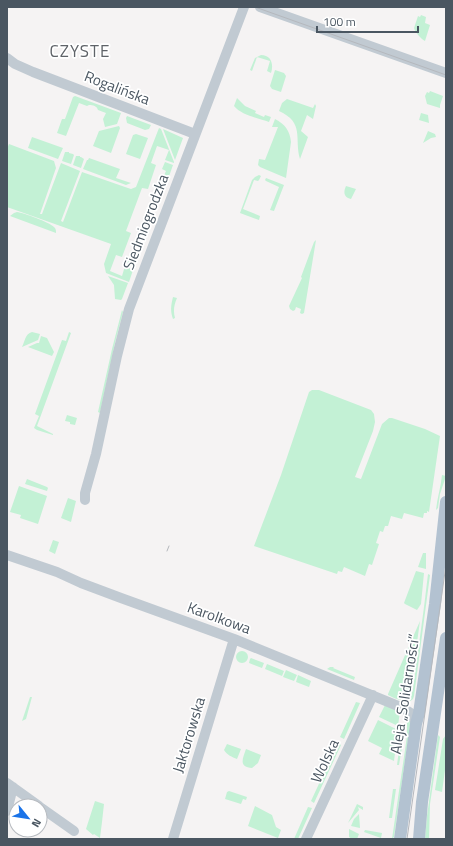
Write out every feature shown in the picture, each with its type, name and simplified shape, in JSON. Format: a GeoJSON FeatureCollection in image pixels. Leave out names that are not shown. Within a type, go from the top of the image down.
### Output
{"type":"FeatureCollection","features":[{"type":"Feature","properties":{"kind":"main road","name":"Aleja „Solidarności”"},"geometry":{"type":"LineString","coordinates":[[400,839],[434,609],[446,502]]}},
{"type":"Feature","properties":{"kind":"main road"},"geometry":{"type":"LineString","coordinates":[[419,839],[422,802],[446,638]]}},
{"type":"Feature","properties":{"kind":"street","name":"Siedmiogrodzka"},"geometry":{"type":"LineString","coordinates":[[87,500],[92,492],[96,454],[117,356],[129,310],[244,7]]}},
{"type":"Feature","properties":{"kind":"street"},"geometry":{"type":"LineString","coordinates":[[260,7],[446,73]]}},
{"type":"Feature","properties":{"kind":"street","name":"Rogalińska"},"geometry":{"type":"LineString","coordinates":[[7,58],[15,64],[32,72],[196,134]]}},
{"type":"Feature","properties":{"kind":"street","name":"Karolkowa"},"geometry":{"type":"LineString","coordinates":[[7,551],[23,560]]}},
{"type":"Feature","properties":{"kind":"street","name":"Karolkowa"},"geometry":{"type":"LineString","coordinates":[[7,555],[57,572],[81,583],[234,639],[373,695],[403,708],[412,714],[416,724]]}},
{"type":"Feature","properties":{"kind":"street","name":"Jaktorowska"},"geometry":{"type":"LineString","coordinates":[[173,839],[234,639]]}},
{"type":"Feature","properties":{"kind":"street"},"geometry":{"type":"LineString","coordinates":[[403,708],[412,704],[422,694]]}},
{"type":"Feature","properties":{"kind":"street","name":"Wolska"},"geometry":{"type":"LineString","coordinates":[[306,839],[373,695]]}},
{"type":"Feature","properties":{"kind":"street"},"geometry":{"type":"LineString","coordinates":[[7,811],[10,785],[28,798]]}},
{"type":"Feature","properties":{"kind":"street"},"geometry":{"type":"LineString","coordinates":[[48,812],[74,831]]}},
{"type":"Feature","properties":{"kind":"green space"},"geometry":{"type":"Polygon","coordinates":[[[421,15],[426,17],[425,23],[430,25],[425,41],[418,35],[414,28],[418,16],[420,17],[421,15]]]}},
{"type":"Feature","properties":{"kind":"green space"},"geometry":{"type":"Polygon","coordinates":[[[264,55],[269,58],[272,63],[271,73],[267,71],[270,61],[257,57],[264,55]]]}},
{"type":"Feature","properties":{"kind":"green space"},"geometry":{"type":"Polygon","coordinates":[[[257,57],[252,71],[250,70],[255,58],[257,57]]]}},
{"type":"Feature","properties":{"kind":"green space"},"geometry":{"type":"Polygon","coordinates":[[[275,70],[284,73],[286,76],[281,92],[272,89],[270,86],[275,70]]]}},
{"type":"Feature","properties":{"kind":"green space"},"geometry":{"type":"Polygon","coordinates":[[[430,91],[443,96],[440,108],[427,104],[425,96],[427,92],[429,93],[430,91]]]}},
{"type":"Feature","properties":{"kind":"green space"},"geometry":{"type":"Polygon","coordinates":[[[75,96],[121,113],[117,124],[105,127],[103,119],[106,113],[98,110],[95,106],[87,106],[79,103],[66,136],[57,133],[62,119],[65,119],[73,97],[75,96]]]}},
{"type":"Feature","properties":{"kind":"green space"},"geometry":{"type":"Polygon","coordinates":[[[237,98],[245,106],[256,111],[255,113],[264,117],[265,115],[271,117],[269,122],[245,114],[237,109],[234,106],[237,98]]]}},
{"type":"Feature","properties":{"kind":"green space"},"geometry":{"type":"Polygon","coordinates":[[[287,99],[313,108],[315,104],[316,106],[313,119],[307,115],[301,131],[308,137],[300,159],[295,126],[287,116],[279,111],[282,103],[287,99]]]}},
{"type":"Feature","properties":{"kind":"green space"},"geometry":{"type":"Polygon","coordinates":[[[421,113],[428,115],[429,123],[419,120],[421,113]]]}},
{"type":"Feature","properties":{"kind":"green space"},"geometry":{"type":"Polygon","coordinates":[[[127,116],[151,125],[149,129],[145,130],[127,123],[127,116]]]}},
{"type":"Feature","properties":{"kind":"green space"},"geometry":{"type":"Polygon","coordinates":[[[275,119],[282,123],[286,128],[291,142],[286,178],[258,165],[259,159],[265,160],[278,127],[272,127],[275,119]]]}},
{"type":"Feature","properties":{"kind":"green space"},"geometry":{"type":"Polygon","coordinates":[[[119,126],[120,128],[111,153],[93,146],[99,131],[119,126]]]}},
{"type":"Feature","properties":{"kind":"green space"},"geometry":{"type":"Polygon","coordinates":[[[159,128],[161,129],[174,163],[165,160],[169,150],[157,146],[151,163],[156,165],[148,189],[142,188],[126,231],[131,233],[122,257],[116,255],[110,271],[122,276],[125,266],[133,270],[129,282],[106,273],[104,264],[111,244],[7,207],[7,149],[9,144],[54,161],[56,168],[40,214],[42,214],[61,163],[80,171],[61,221],[63,222],[82,172],[131,189],[136,187],[159,128]]]}},
{"type":"Feature","properties":{"kind":"green space"},"geometry":{"type":"Polygon","coordinates":[[[163,129],[183,138],[175,160],[163,129]]]}},
{"type":"Feature","properties":{"kind":"green space"},"geometry":{"type":"Polygon","coordinates":[[[428,131],[435,134],[436,137],[423,143],[428,131]]]}},
{"type":"Feature","properties":{"kind":"green space"},"geometry":{"type":"Polygon","coordinates":[[[136,134],[148,138],[140,159],[126,154],[133,135],[136,134]]]}},
{"type":"Feature","properties":{"kind":"green space"},"geometry":{"type":"Polygon","coordinates":[[[32,137],[63,148],[58,159],[28,148],[32,137]]]}},
{"type":"Feature","properties":{"kind":"green space"},"geometry":{"type":"Polygon","coordinates":[[[65,152],[69,152],[74,155],[71,164],[62,161],[65,152]]]}},
{"type":"Feature","properties":{"kind":"green space"},"geometry":{"type":"Polygon","coordinates":[[[76,156],[80,156],[84,159],[81,168],[73,165],[76,156]]]}},
{"type":"Feature","properties":{"kind":"green space"},"geometry":{"type":"Polygon","coordinates":[[[89,158],[120,169],[116,178],[131,183],[126,185],[83,169],[89,158]]]}},
{"type":"Feature","properties":{"kind":"green space"},"geometry":{"type":"Polygon","coordinates":[[[165,162],[173,165],[167,182],[162,180],[166,171],[162,169],[165,162]]]}},
{"type":"Feature","properties":{"kind":"green space"},"geometry":{"type":"Polygon","coordinates":[[[259,175],[261,176],[258,181],[254,180],[243,209],[260,216],[259,220],[240,213],[252,180],[259,175]]]}},
{"type":"Feature","properties":{"kind":"green space"},"geometry":{"type":"Polygon","coordinates":[[[266,178],[284,185],[274,211],[270,210],[279,187],[266,181],[266,178]]]}},
{"type":"Feature","properties":{"kind":"green space"},"geometry":{"type":"Polygon","coordinates":[[[346,186],[356,189],[351,199],[345,194],[346,186]]]}},
{"type":"Feature","properties":{"kind":"green space"},"geometry":{"type":"Polygon","coordinates":[[[17,212],[51,225],[55,228],[56,233],[10,216],[17,212]]]}},
{"type":"Feature","properties":{"kind":"green space"},"geometry":{"type":"Polygon","coordinates":[[[316,240],[304,313],[302,314],[300,313],[301,309],[296,307],[293,311],[289,306],[302,278],[301,277],[316,240]]]}},
{"type":"Feature","properties":{"kind":"green space"},"geometry":{"type":"Polygon","coordinates":[[[136,250],[140,251],[134,267],[126,264],[129,257],[133,258],[136,250]]]}},
{"type":"Feature","properties":{"kind":"green space"},"geometry":{"type":"Polygon","coordinates":[[[108,276],[128,283],[121,300],[115,299],[114,285],[108,276]]]}},
{"type":"Feature","properties":{"kind":"green space"},"geometry":{"type":"Polygon","coordinates":[[[173,297],[177,298],[174,308],[175,318],[173,319],[171,308],[173,297]]]}},
{"type":"Feature","properties":{"kind":"green space"},"geometry":{"type":"Polygon","coordinates":[[[122,310],[123,312],[100,413],[98,412],[122,310]]]}},
{"type":"Feature","properties":{"kind":"green space"},"geometry":{"type":"Polygon","coordinates":[[[32,332],[40,334],[38,340],[22,347],[27,336],[32,332]]]}},
{"type":"Feature","properties":{"kind":"green space"},"geometry":{"type":"Polygon","coordinates":[[[69,332],[71,333],[37,426],[53,435],[34,428],[39,416],[35,414],[62,340],[66,341],[69,332]]]}},
{"type":"Feature","properties":{"kind":"green space"},"geometry":{"type":"Polygon","coordinates":[[[41,336],[47,338],[54,352],[52,356],[28,347],[39,343],[41,336]]]}},
{"type":"Feature","properties":{"kind":"green space"},"geometry":{"type":"Polygon","coordinates":[[[312,390],[319,390],[371,410],[374,414],[375,422],[373,431],[355,477],[361,479],[382,424],[389,418],[425,429],[440,436],[429,512],[427,511],[427,513],[424,513],[423,518],[404,513],[402,519],[391,516],[388,526],[385,526],[383,532],[380,531],[376,543],[379,544],[372,565],[369,564],[365,576],[344,567],[342,572],[338,571],[337,574],[254,546],[281,475],[309,392],[312,390]]]}},
{"type":"Feature","properties":{"kind":"green space"},"geometry":{"type":"Polygon","coordinates":[[[67,415],[77,418],[75,425],[65,421],[67,415]]]}},
{"type":"Feature","properties":{"kind":"green space"},"geometry":{"type":"Polygon","coordinates":[[[442,475],[446,476],[440,494],[438,508],[436,510],[441,484],[442,475]]]}},
{"type":"Feature","properties":{"kind":"green space"},"geometry":{"type":"Polygon","coordinates":[[[27,479],[47,487],[47,491],[25,484],[27,479]]]}},
{"type":"Feature","properties":{"kind":"green space"},"geometry":{"type":"Polygon","coordinates":[[[19,486],[47,496],[38,524],[20,518],[21,515],[10,512],[19,486]]]}},
{"type":"Feature","properties":{"kind":"green space"},"geometry":{"type":"Polygon","coordinates":[[[68,498],[76,501],[71,522],[61,518],[68,498]]]}},
{"type":"Feature","properties":{"kind":"green space"},"geometry":{"type":"Polygon","coordinates":[[[53,540],[59,542],[55,554],[49,551],[53,540]]]}},
{"type":"Feature","properties":{"kind":"green space"},"geometry":{"type":"Polygon","coordinates":[[[423,553],[426,553],[426,569],[418,567],[423,553]]]}},
{"type":"Feature","properties":{"kind":"green space"},"geometry":{"type":"Polygon","coordinates":[[[416,571],[424,573],[421,604],[417,610],[404,603],[416,571]]]}},
{"type":"Feature","properties":{"kind":"green space"},"geometry":{"type":"Polygon","coordinates":[[[428,574],[430,575],[414,696],[409,702],[413,689],[428,574]]]}},
{"type":"Feature","properties":{"kind":"green space"},"geometry":{"type":"Polygon","coordinates":[[[232,621],[243,625],[246,624],[245,632],[226,625],[232,621]]]}},
{"type":"Feature","properties":{"kind":"green space"},"geometry":{"type":"Polygon","coordinates":[[[420,621],[410,692],[407,699],[398,699],[388,694],[420,621]]]}},
{"type":"Feature","properties":{"kind":"green space"},"geometry":{"type":"Polygon","coordinates":[[[240,651],[244,651],[248,657],[244,663],[240,663],[236,659],[236,655],[240,651]]]}},
{"type":"Feature","properties":{"kind":"green space"},"geometry":{"type":"Polygon","coordinates":[[[251,658],[264,663],[262,668],[249,663],[251,658]]]}},
{"type":"Feature","properties":{"kind":"green space"},"geometry":{"type":"Polygon","coordinates":[[[267,664],[284,671],[282,676],[265,669],[267,664]]]}},
{"type":"Feature","properties":{"kind":"green space"},"geometry":{"type":"Polygon","coordinates":[[[334,667],[333,668],[355,677],[354,680],[327,669],[334,667]]]}},
{"type":"Feature","properties":{"kind":"green space"},"geometry":{"type":"Polygon","coordinates":[[[286,670],[297,675],[294,681],[283,677],[286,670]]]}},
{"type":"Feature","properties":{"kind":"green space"},"geometry":{"type":"Polygon","coordinates":[[[298,675],[311,681],[309,687],[296,682],[298,675]]]}},
{"type":"Feature","properties":{"kind":"green space"},"geometry":{"type":"Polygon","coordinates":[[[30,697],[32,697],[26,719],[22,721],[30,697]]]}},
{"type":"Feature","properties":{"kind":"green space"},"geometry":{"type":"Polygon","coordinates":[[[356,702],[360,703],[344,739],[340,737],[356,702]]]}},
{"type":"Feature","properties":{"kind":"green space"},"geometry":{"type":"Polygon","coordinates":[[[385,705],[400,711],[398,726],[379,717],[385,705]]]}},
{"type":"Feature","properties":{"kind":"green space"},"geometry":{"type":"Polygon","coordinates":[[[407,715],[410,721],[410,726],[394,837],[392,839],[407,736],[407,715]]]}},
{"type":"Feature","properties":{"kind":"green space"},"geometry":{"type":"Polygon","coordinates":[[[378,720],[398,730],[394,761],[379,754],[382,748],[368,741],[378,720]]]}},
{"type":"Feature","properties":{"kind":"green space"},"geometry":{"type":"Polygon","coordinates":[[[401,735],[404,735],[399,765],[397,765],[401,735]]]}},
{"type":"Feature","properties":{"kind":"green space"},"geometry":{"type":"Polygon","coordinates":[[[438,735],[440,737],[430,804],[429,839],[425,839],[427,816],[438,735]]]}},
{"type":"Feature","properties":{"kind":"green space"},"geometry":{"type":"Polygon","coordinates":[[[446,735],[446,763],[442,792],[435,790],[443,739],[446,735]]]}},
{"type":"Feature","properties":{"kind":"green space"},"geometry":{"type":"Polygon","coordinates":[[[227,744],[241,749],[237,759],[228,755],[224,750],[227,744]]]}},
{"type":"Feature","properties":{"kind":"green space"},"geometry":{"type":"Polygon","coordinates":[[[339,744],[341,745],[314,803],[311,801],[336,747],[339,744]]]}},
{"type":"Feature","properties":{"kind":"green space"},"geometry":{"type":"Polygon","coordinates":[[[246,749],[261,755],[258,763],[252,768],[243,764],[246,749]]]}},
{"type":"Feature","properties":{"kind":"green space"},"geometry":{"type":"Polygon","coordinates":[[[393,789],[396,789],[392,818],[389,818],[393,789]]]}},
{"type":"Feature","properties":{"kind":"green space"},"geometry":{"type":"Polygon","coordinates":[[[229,791],[247,797],[246,800],[243,799],[241,804],[225,799],[227,792],[229,791]]]}},
{"type":"Feature","properties":{"kind":"green space"},"geometry":{"type":"Polygon","coordinates":[[[95,801],[104,804],[100,838],[94,834],[93,835],[86,829],[95,801]]]}},
{"type":"Feature","properties":{"kind":"green space"},"geometry":{"type":"Polygon","coordinates":[[[357,804],[363,807],[363,810],[358,807],[359,810],[348,823],[357,804]]]}},
{"type":"Feature","properties":{"kind":"green space"},"geometry":{"type":"Polygon","coordinates":[[[255,806],[272,815],[276,827],[281,830],[278,838],[248,826],[255,806]]]}},
{"type":"Feature","properties":{"kind":"green space"},"geometry":{"type":"Polygon","coordinates":[[[308,807],[312,808],[298,839],[294,839],[308,807]]]}},
{"type":"Feature","properties":{"kind":"green space"},"geometry":{"type":"Polygon","coordinates":[[[359,814],[360,828],[351,826],[354,819],[359,814]]]}},
{"type":"Feature","properties":{"kind":"green space"},"geometry":{"type":"Polygon","coordinates":[[[349,829],[359,834],[357,839],[352,839],[349,837],[349,829]]]}},
{"type":"Feature","properties":{"kind":"green space"},"geometry":{"type":"Polygon","coordinates":[[[365,830],[382,833],[381,838],[364,832],[365,830]]]}},
{"type":"Feature","properties":{"kind":"tram line"},"geometry":{"type":"LineString","coordinates":[[255,7],[446,75]]}},
{"type":"Feature","properties":{"kind":"tram line"},"geometry":{"type":"LineString","coordinates":[[167,551],[169,546]]}},
{"type":"Feature","properties":{"kind":"tram line"},"geometry":{"type":"LineString","coordinates":[[407,839],[446,565]]}},
{"type":"Feature","properties":{"kind":"district","name":"CZYSTE"},"geometry":{"type":"Point","coordinates":[80,51]}}]}
